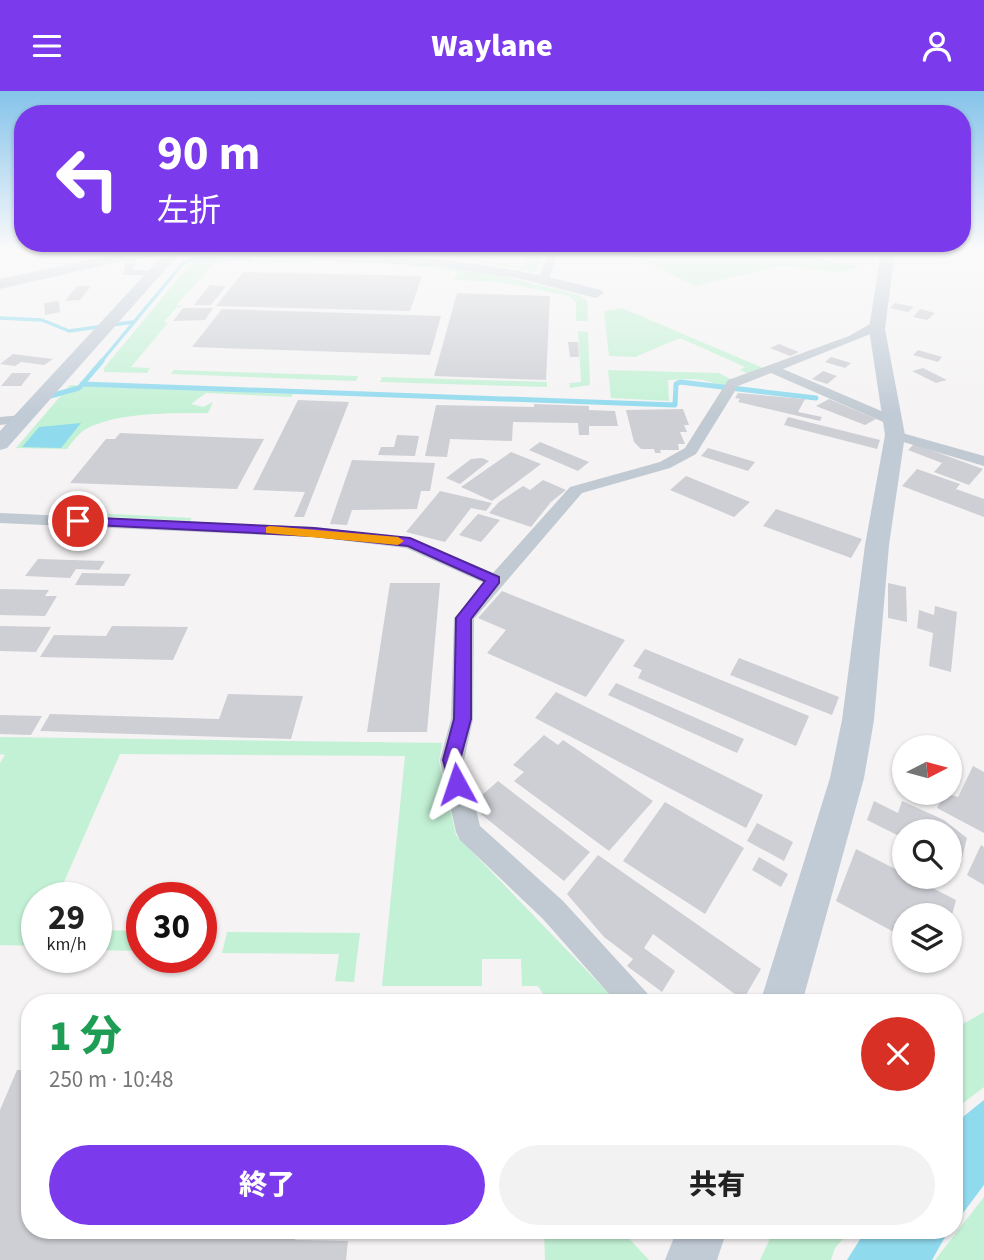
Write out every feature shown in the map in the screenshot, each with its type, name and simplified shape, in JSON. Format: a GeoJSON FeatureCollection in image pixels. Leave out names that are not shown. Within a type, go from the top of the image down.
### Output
{"type":"FeatureCollection","features":[{"type":"Feature","properties":{"kind":"street"},"geometry":{"type":"LineString","coordinates":[[0,444],[125,305]]}},
{"type":"Feature","properties":{"kind":"street"},"geometry":{"type":"LineString","coordinates":[[784,994],[847,778],[858,720],[877,545],[895,428],[877,329],[880,305]]}},
{"type":"Feature","properties":{"kind":"street"},"geometry":{"type":"LineString","coordinates":[[629,994],[553,910],[469,832],[452,760],[462,719],[464,618],[494,580],[576,489],[665,465],[691,451],[733,383],[853,339],[870,328],[877,329]]}},
{"type":"Feature","properties":{"kind":"street"},"geometry":{"type":"LineString","coordinates":[[774,370],[895,428],[984,461]]}},
{"type":"Feature","properties":{"kind":"street"},"geometry":{"type":"LineString","coordinates":[[0,421],[22,419]]}},
{"type":"Feature","properties":{"kind":"street"},"geometry":{"type":"LineString","coordinates":[[0,518],[314,532],[410,543],[494,580]]}},
{"type":"Feature","properties":{"kind":"street"},"geometry":{"type":"LineString","coordinates":[[691,1260],[699,1239]]}},
{"type":"Feature","properties":{"kind":"green space"},"geometry":{"type":"Polygon","coordinates":[[[157,305],[185,306],[177,307],[164,322],[168,323],[131,367],[150,368],[147,373],[104,372],[104,368],[157,305]]]}},
{"type":"Feature","properties":{"kind":"green space"},"geometry":{"type":"Polygon","coordinates":[[[576,305],[587,305],[588,321],[576,321],[576,305]]]}},
{"type":"Feature","properties":{"kind":"green space"},"geometry":{"type":"Polygon","coordinates":[[[622,308],[763,368],[749,374],[740,370],[745,367],[680,338],[635,357],[609,356],[604,311],[622,308]]]}},
{"type":"Feature","properties":{"kind":"green space"},"geometry":{"type":"Polygon","coordinates":[[[578,331],[588,332],[590,385],[570,388],[569,383],[581,382],[578,331]]]}},
{"type":"Feature","properties":{"kind":"green space"},"geometry":{"type":"Polygon","coordinates":[[[174,370],[358,376],[356,381],[171,374],[174,370]]]}},
{"type":"Feature","properties":{"kind":"green space"},"geometry":{"type":"Polygon","coordinates":[[[608,370],[719,373],[732,380],[722,387],[702,380],[668,380],[669,401],[611,398],[608,370]]]}},
{"type":"Feature","properties":{"kind":"green space"},"geometry":{"type":"Polygon","coordinates":[[[382,377],[547,382],[547,387],[380,382],[382,377]]]}},
{"type":"Feature","properties":{"kind":"green space"},"geometry":{"type":"Polygon","coordinates":[[[70,385],[293,394],[291,397],[206,393],[191,404],[203,407],[213,402],[208,413],[129,416],[86,429],[67,449],[16,448],[70,385]]]}},
{"type":"Feature","properties":{"kind":"green space"},"geometry":{"type":"Polygon","coordinates":[[[54,511],[192,518],[190,521],[51,514],[54,511]]]}},
{"type":"Feature","properties":{"kind":"green space"},"geometry":{"type":"Polygon","coordinates":[[[0,737],[442,743],[439,761],[456,835],[609,994],[543,994],[538,986],[522,986],[521,959],[482,959],[482,986],[382,986],[405,756],[120,754],[64,882],[21,882],[21,946],[0,945],[0,763],[5,755],[0,754],[0,737]]]}},
{"type":"Feature","properties":{"kind":"green space"},"geometry":{"type":"Polygon","coordinates":[[[112,930],[126,931],[126,951],[112,950],[112,930]]]}},
{"type":"Feature","properties":{"kind":"green space"},"geometry":{"type":"Polygon","coordinates":[[[227,932],[360,933],[354,982],[335,981],[339,954],[222,953],[227,932]]]}},
{"type":"Feature","properties":{"kind":"green space"},"geometry":{"type":"Polygon","coordinates":[[[984,1012],[984,1087],[963,1103],[963,1024],[984,1012]]]}},
{"type":"Feature","properties":{"kind":"green space"},"geometry":{"type":"Polygon","coordinates":[[[984,1197],[984,1260],[935,1260],[951,1239],[963,1239],[963,1224],[984,1197]]]}},
{"type":"Feature","properties":{"kind":"green space"},"geometry":{"type":"Polygon","coordinates":[[[544,1239],[629,1239],[649,1260],[545,1260],[544,1239]]]}},
{"type":"Feature","properties":{"kind":"green space"},"geometry":{"type":"Polygon","coordinates":[[[770,1239],[843,1239],[835,1248],[831,1260],[760,1260],[770,1239]]]}},
{"type":"Feature","properties":{"kind":"water"},"geometry":{"type":"Polygon","coordinates":[[[81,423],[61,448],[22,447],[39,427],[81,423]]]}},
{"type":"Feature","properties":{"kind":"water"},"geometry":{"type":"Polygon","coordinates":[[[984,1100],[984,1185],[963,1213],[963,1117],[984,1100]]]}},
{"type":"Feature","properties":{"kind":"water"},"geometry":{"type":"Polygon","coordinates":[[[860,1239],[944,1239],[932,1260],[847,1260],[860,1239]]]}},
{"type":"Feature","properties":{"kind":"building"},"geometry":{"type":"Polygon","coordinates":[[[44,305],[59,305],[60,312],[45,315],[44,305]]]}},
{"type":"Feature","properties":{"kind":"building"},"geometry":{"type":"Polygon","coordinates":[[[217,305],[412,305],[410,311],[217,305]]]}},
{"type":"Feature","properties":{"kind":"building"},"geometry":{"type":"Polygon","coordinates":[[[454,305],[550,305],[546,380],[434,376],[454,305]]]}},
{"type":"Feature","properties":{"kind":"building"},"geometry":{"type":"Polygon","coordinates":[[[893,305],[914,307],[908,312],[890,308],[893,305]]]}},
{"type":"Feature","properties":{"kind":"building"},"geometry":{"type":"Polygon","coordinates":[[[183,308],[213,308],[205,320],[173,321],[183,308]]]}},
{"type":"Feature","properties":{"kind":"building"},"geometry":{"type":"Polygon","coordinates":[[[222,309],[441,316],[430,355],[192,347],[222,309]]]}},
{"type":"Feature","properties":{"kind":"building"},"geometry":{"type":"Polygon","coordinates":[[[920,309],[935,313],[927,320],[913,317],[920,309]]]}},
{"type":"Feature","properties":{"kind":"building"},"geometry":{"type":"Polygon","coordinates":[[[568,342],[578,342],[579,357],[570,357],[568,342]]]}},
{"type":"Feature","properties":{"kind":"building"},"geometry":{"type":"Polygon","coordinates":[[[779,344],[799,352],[790,356],[770,348],[779,344]]]}},
{"type":"Feature","properties":{"kind":"building"},"geometry":{"type":"Polygon","coordinates":[[[918,350],[942,357],[938,362],[913,355],[918,350]]]}},
{"type":"Feature","properties":{"kind":"building"},"geometry":{"type":"Polygon","coordinates":[[[13,354],[53,359],[44,365],[21,362],[15,366],[0,364],[13,354]]]}},
{"type":"Feature","properties":{"kind":"building"},"geometry":{"type":"Polygon","coordinates":[[[831,357],[851,363],[845,368],[825,362],[831,357]]]}},
{"type":"Feature","properties":{"kind":"building"},"geometry":{"type":"Polygon","coordinates":[[[923,368],[947,380],[936,383],[912,371],[923,368]]]}},
{"type":"Feature","properties":{"kind":"building"},"geometry":{"type":"Polygon","coordinates":[[[823,371],[837,376],[827,384],[812,379],[823,371]]]}},
{"type":"Feature","properties":{"kind":"building"},"geometry":{"type":"Polygon","coordinates":[[[12,373],[31,373],[21,386],[1,386],[12,373]]]}},
{"type":"Feature","properties":{"kind":"building"},"geometry":{"type":"Polygon","coordinates":[[[738,393],[805,399],[798,412],[822,417],[820,421],[738,402],[740,399],[735,398],[738,393]]]}},
{"type":"Feature","properties":{"kind":"building"},"geometry":{"type":"Polygon","coordinates":[[[829,399],[876,419],[865,425],[816,406],[829,399]]]}},
{"type":"Feature","properties":{"kind":"building"},"geometry":{"type":"Polygon","coordinates":[[[298,400],[349,402],[304,517],[294,517],[305,492],[253,490],[298,400]]]}},
{"type":"Feature","properties":{"kind":"building"},"geometry":{"type":"Polygon","coordinates":[[[534,404],[589,406],[589,410],[615,411],[618,426],[589,426],[589,435],[579,435],[578,423],[513,422],[512,441],[450,439],[447,457],[425,456],[436,405],[534,407],[534,404]]]}},
{"type":"Feature","properties":{"kind":"building"},"geometry":{"type":"Polygon","coordinates":[[[683,409],[689,425],[684,425],[687,432],[680,432],[685,444],[678,444],[679,450],[660,450],[661,453],[655,453],[654,449],[641,449],[634,442],[626,410],[683,409]]]}},
{"type":"Feature","properties":{"kind":"building"},"geometry":{"type":"Polygon","coordinates":[[[788,417],[880,440],[877,449],[784,425],[788,417]]]}},
{"type":"Feature","properties":{"kind":"building"},"geometry":{"type":"Polygon","coordinates":[[[120,433],[264,439],[237,489],[70,483],[106,439],[115,439],[120,433]]]}},
{"type":"Feature","properties":{"kind":"building"},"geometry":{"type":"Polygon","coordinates":[[[397,435],[419,436],[415,456],[378,455],[381,447],[394,447],[397,435]]]}},
{"type":"Feature","properties":{"kind":"building"},"geometry":{"type":"Polygon","coordinates":[[[540,442],[589,462],[578,471],[529,450],[540,442]]]}},
{"type":"Feature","properties":{"kind":"building"},"geometry":{"type":"Polygon","coordinates":[[[914,444],[983,469],[969,485],[934,472],[942,463],[908,450],[914,444]]]}},
{"type":"Feature","properties":{"kind":"building"},"geometry":{"type":"Polygon","coordinates":[[[708,448],[755,462],[748,471],[701,456],[708,448]]]}},
{"type":"Feature","properties":{"kind":"building"},"geometry":{"type":"Polygon","coordinates":[[[511,452],[541,464],[492,501],[461,487],[511,452]]]}},
{"type":"Feature","properties":{"kind":"building"},"geometry":{"type":"Polygon","coordinates":[[[482,458],[489,461],[460,484],[446,478],[471,459],[482,458]]]}},
{"type":"Feature","properties":{"kind":"building"},"geometry":{"type":"Polygon","coordinates":[[[352,460],[435,463],[430,491],[421,491],[417,509],[352,510],[347,525],[330,524],[352,460]]]}},
{"type":"Feature","properties":{"kind":"building"},"geometry":{"type":"Polygon","coordinates":[[[917,469],[960,484],[956,489],[984,499],[984,517],[902,486],[917,469]]]}},
{"type":"Feature","properties":{"kind":"building"},"geometry":{"type":"Polygon","coordinates":[[[686,476],[750,502],[734,517],[670,490],[686,476]]]}},
{"type":"Feature","properties":{"kind":"building"},"geometry":{"type":"Polygon","coordinates":[[[543,480],[566,490],[551,502],[531,527],[489,513],[499,502],[523,486],[530,490],[543,480]]]}},
{"type":"Feature","properties":{"kind":"building"},"geometry":{"type":"Polygon","coordinates":[[[440,491],[492,503],[486,511],[471,508],[445,542],[406,532],[440,491]]]}},
{"type":"Feature","properties":{"kind":"building"},"geometry":{"type":"Polygon","coordinates":[[[776,509],[862,539],[851,558],[763,526],[776,509]]]}},
{"type":"Feature","properties":{"kind":"building"},"geometry":{"type":"Polygon","coordinates":[[[478,514],[500,520],[481,542],[459,535],[478,514]]]}},
{"type":"Feature","properties":{"kind":"building"},"geometry":{"type":"Polygon","coordinates":[[[38,559],[105,561],[99,570],[76,569],[70,578],[25,576],[38,559]]]}},
{"type":"Feature","properties":{"kind":"building"},"geometry":{"type":"Polygon","coordinates":[[[82,573],[131,574],[124,586],[75,585],[82,573]]]}},
{"type":"Feature","properties":{"kind":"building"},"geometry":{"type":"Polygon","coordinates":[[[390,583],[440,583],[427,732],[367,732],[390,583]]]}},
{"type":"Feature","properties":{"kind":"building"},"geometry":{"type":"Polygon","coordinates":[[[888,583],[906,587],[907,622],[888,618],[888,583]]]}},
{"type":"Feature","properties":{"kind":"building"},"geometry":{"type":"Polygon","coordinates":[[[0,589],[49,590],[45,596],[57,596],[45,616],[0,615],[0,589]]]}},
{"type":"Feature","properties":{"kind":"building"},"geometry":{"type":"Polygon","coordinates":[[[502,591],[625,640],[586,697],[487,653],[506,630],[478,618],[502,591]]]}},
{"type":"Feature","properties":{"kind":"building"},"geometry":{"type":"Polygon","coordinates":[[[935,606],[957,612],[951,672],[929,666],[933,633],[917,628],[919,610],[934,615],[935,606]]]}},
{"type":"Feature","properties":{"kind":"building"},"geometry":{"type":"Polygon","coordinates":[[[0,626],[51,627],[36,652],[0,651],[0,626]]]}},
{"type":"Feature","properties":{"kind":"building"},"geometry":{"type":"Polygon","coordinates":[[[112,626],[188,627],[173,660],[40,657],[54,635],[106,636],[112,626]]]}},
{"type":"Feature","properties":{"kind":"building"},"geometry":{"type":"Polygon","coordinates":[[[645,649],[809,716],[796,746],[638,678],[642,670],[633,666],[645,649]]]}},
{"type":"Feature","properties":{"kind":"building"},"geometry":{"type":"Polygon","coordinates":[[[739,658],[839,697],[832,715],[730,675],[739,658]]]}},
{"type":"Feature","properties":{"kind":"building"},"geometry":{"type":"Polygon","coordinates":[[[616,683],[744,739],[737,753],[608,695],[616,683]]]}},
{"type":"Feature","properties":{"kind":"building"},"geometry":{"type":"Polygon","coordinates":[[[556,692],[763,795],[746,828],[535,718],[556,692]]]}},
{"type":"Feature","properties":{"kind":"building"},"geometry":{"type":"Polygon","coordinates":[[[228,694],[303,696],[291,739],[40,731],[50,714],[219,719],[228,694]]]}},
{"type":"Feature","properties":{"kind":"building"},"geometry":{"type":"Polygon","coordinates":[[[0,715],[42,716],[31,735],[0,734],[0,715]]]}},
{"type":"Feature","properties":{"kind":"building"},"geometry":{"type":"Polygon","coordinates":[[[544,735],[558,745],[563,740],[653,801],[609,851],[514,781],[524,772],[513,765],[544,735]]]}},
{"type":"Feature","properties":{"kind":"building"},"geometry":{"type":"Polygon","coordinates":[[[973,766],[984,772],[984,833],[937,808],[939,805],[962,805],[962,789],[973,766]]]}},
{"type":"Feature","properties":{"kind":"building"},"geometry":{"type":"Polygon","coordinates":[[[498,781],[590,852],[564,881],[481,814],[481,796],[498,781]]]}},
{"type":"Feature","properties":{"kind":"building"},"geometry":{"type":"Polygon","coordinates":[[[874,801],[898,813],[901,805],[911,805],[942,819],[892,819],[892,832],[867,820],[874,801]]]}},
{"type":"Feature","properties":{"kind":"building"},"geometry":{"type":"Polygon","coordinates":[[[665,802],[744,848],[705,914],[623,861],[665,802]]]}},
{"type":"Feature","properties":{"kind":"building"},"geometry":{"type":"Polygon","coordinates":[[[757,823],[793,842],[784,861],[747,841],[757,823]]]}},
{"type":"Feature","properties":{"kind":"building"},"geometry":{"type":"Polygon","coordinates":[[[962,834],[967,838],[962,858],[962,834]]]}},
{"type":"Feature","properties":{"kind":"building"},"geometry":{"type":"Polygon","coordinates":[[[981,845],[984,847],[984,885],[967,875],[981,845]]]}},
{"type":"Feature","properties":{"kind":"building"},"geometry":{"type":"Polygon","coordinates":[[[856,849],[892,867],[892,889],[934,889],[956,900],[955,903],[892,903],[892,931],[836,901],[856,849]]]}},
{"type":"Feature","properties":{"kind":"building"},"geometry":{"type":"Polygon","coordinates":[[[598,855],[761,969],[746,994],[735,994],[653,934],[644,948],[675,971],[662,992],[627,966],[633,959],[604,937],[567,894],[598,855]]]}},
{"type":"Feature","properties":{"kind":"building"},"geometry":{"type":"Polygon","coordinates":[[[759,857],[788,874],[781,887],[752,870],[759,857]]]}},
{"type":"Feature","properties":{"kind":"building"},"geometry":{"type":"Polygon","coordinates":[[[17,1070],[21,1070],[21,1239],[348,1241],[346,1260],[0,1260],[0,1110],[17,1070]]]}},
{"type":"Feature","properties":{"kind":"waterway"},"geometry":{"type":"LineString","coordinates":[[100,363],[149,305]]}},
{"type":"Feature","properties":{"kind":"waterway"},"geometry":{"type":"LineString","coordinates":[[0,318],[42,320],[69,331],[133,322]]}},
{"type":"Feature","properties":{"kind":"waterway"},"geometry":{"type":"LineString","coordinates":[[82,384],[102,361]]}},
{"type":"Feature","properties":{"kind":"waterway"},"geometry":{"type":"LineString","coordinates":[[82,384],[675,405],[676,384],[680,382],[816,398]]}},
{"type":"Feature","properties":{"kind":"waterway"},"geometry":{"type":"LineString","coordinates":[[50,396],[79,388],[82,384]]}},
{"type":"Feature","properties":{"kind":"slow traffic"},"geometry":{"type":"LineString","coordinates":[[270,530],[398,541]]}},
{"type":"Feature","properties":{"kind":"route"},"geometry":{"type":"LineString","coordinates":[[78,521],[314,532],[410,543],[494,580],[464,618],[462,719],[452,760],[457,784]]}}]}
